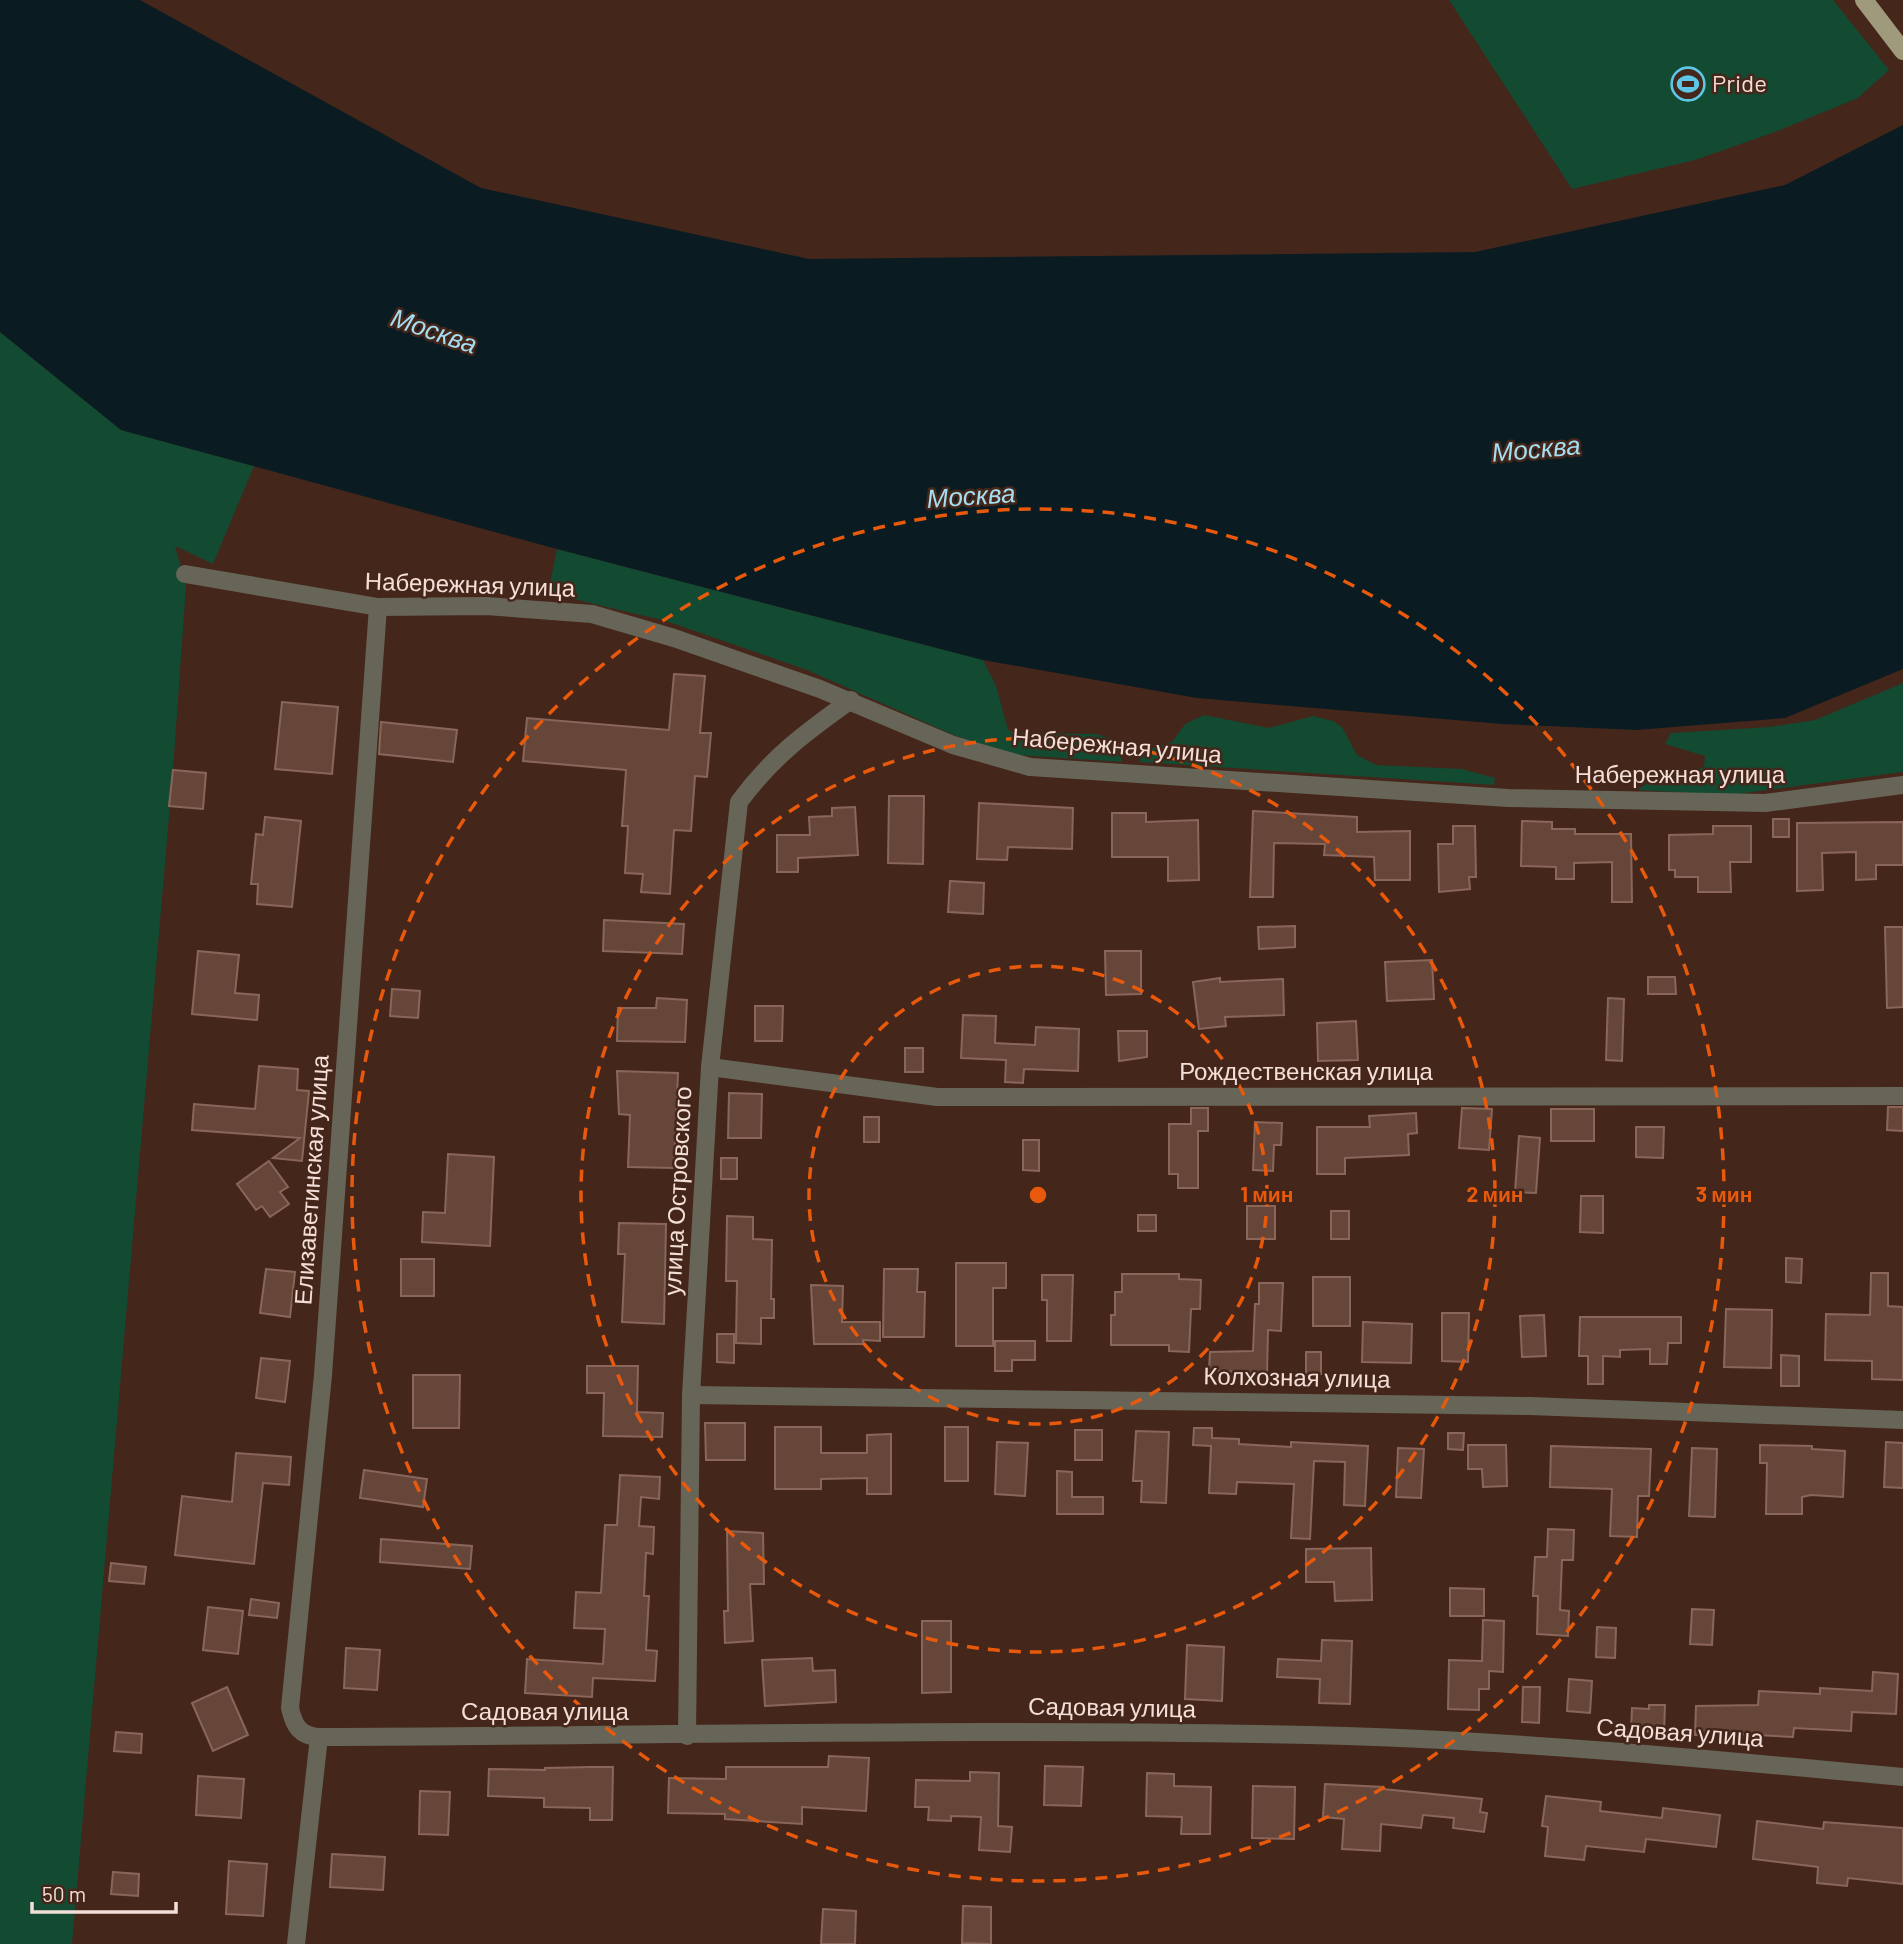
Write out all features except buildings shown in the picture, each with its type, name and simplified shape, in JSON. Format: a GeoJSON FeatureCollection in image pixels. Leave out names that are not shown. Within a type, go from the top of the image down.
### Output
{"type":"FeatureCollection","features":[{"type":"Feature","properties":{"kind":"main road"},"geometry":{"type":"LineString","coordinates":[[1864,0],[1903,51]]}},
{"type":"Feature","properties":{"kind":"street","name":"Набережная улица"},"geometry":{"type":"LineString","coordinates":[[185,574],[378,607],[486,606],[592,614],[674,638],[850,701],[953,745],[1030,767],[1096,774],[1508,798],[1765,803],[1903,785]]}},
{"type":"Feature","properties":{"kind":"street","name":"Елизаветинская улица"},"geometry":{"type":"LineString","coordinates":[[319,1737],[308,1737],[299,1731],[290,1707],[323,1375],[378,607]]}},
{"type":"Feature","properties":{"kind":"street","name":"улица Островского"},"geometry":{"type":"LineString","coordinates":[[687,1736],[691,1395],[710,1067],[739,803],[759,775],[793,741],[850,701]]}},
{"type":"Feature","properties":{"kind":"street","name":"Рождественская улица"},"geometry":{"type":"LineString","coordinates":[[710,1067],[937,1097],[1903,1096]]}},
{"type":"Feature","properties":{"kind":"street","name":"Колхозная улица"},"geometry":{"type":"LineString","coordinates":[[691,1395],[1530,1406],[1903,1420]]}},
{"type":"Feature","properties":{"kind":"street","name":"Садовая улица"},"geometry":{"type":"LineString","coordinates":[[319,1737],[687,1736],[987,1730],[1351,1737],[1724,1760],[1903,1777]]}},
{"type":"Feature","properties":{"kind":"street"},"geometry":{"type":"LineString","coordinates":[[296,1944],[319,1737]]}},
{"type":"Feature","properties":{"kind":"green space","name":"Pride"},"geometry":{"type":"Polygon","coordinates":[[[1449,0],[1833,0],[1889,70],[1858,98],[1775,132],[1695,160],[1572,189],[1449,0]]]}},
{"type":"Feature","properties":{"kind":"green space"},"geometry":{"type":"Polygon","coordinates":[[[0,332],[121,430],[254,466],[213,564],[175,546],[186,586],[173,770],[72,1944],[0,1944],[0,332]]]}},
{"type":"Feature","properties":{"kind":"green space"},"geometry":{"type":"Polygon","coordinates":[[[557,549],[983,660],[996,686],[1008,730],[1018,733],[1097,734],[1117,741],[1122,762],[1019,755],[956,736],[807,670],[666,621],[548,593],[557,549]]]}},
{"type":"Feature","properties":{"kind":"green space"},"geometry":{"type":"Polygon","coordinates":[[[1903,683],[1903,772],[1730,795],[1637,790],[1652,780],[1704,767],[1705,756],[1665,744],[1671,733],[1769,727],[1815,720],[1903,683]]]}},
{"type":"Feature","properties":{"kind":"green space"},"geometry":{"type":"Polygon","coordinates":[[[1204,715],[1269,728],[1313,716],[1333,721],[1342,727],[1357,755],[1376,765],[1462,769],[1495,778],[1494,785],[1140,762],[1140,752],[1172,742],[1185,724],[1204,715]]]}},
{"type":"Feature","properties":{"kind":"water","name":"Москва"},"geometry":{"type":"Polygon","coordinates":[[[0,0],[140,0],[481,188],[809,259],[1475,252],[1785,185],[1903,125],[1903,669],[1785,718],[1636,730],[1502,724],[1197,698],[983,660],[557,549],[121,430],[0,332],[0,0]]]}},
{"type":"Feature","properties":{"kind":"place","name":"Pride"},"geometry":{"type":"Point","coordinates":[1688,84]}}]}
